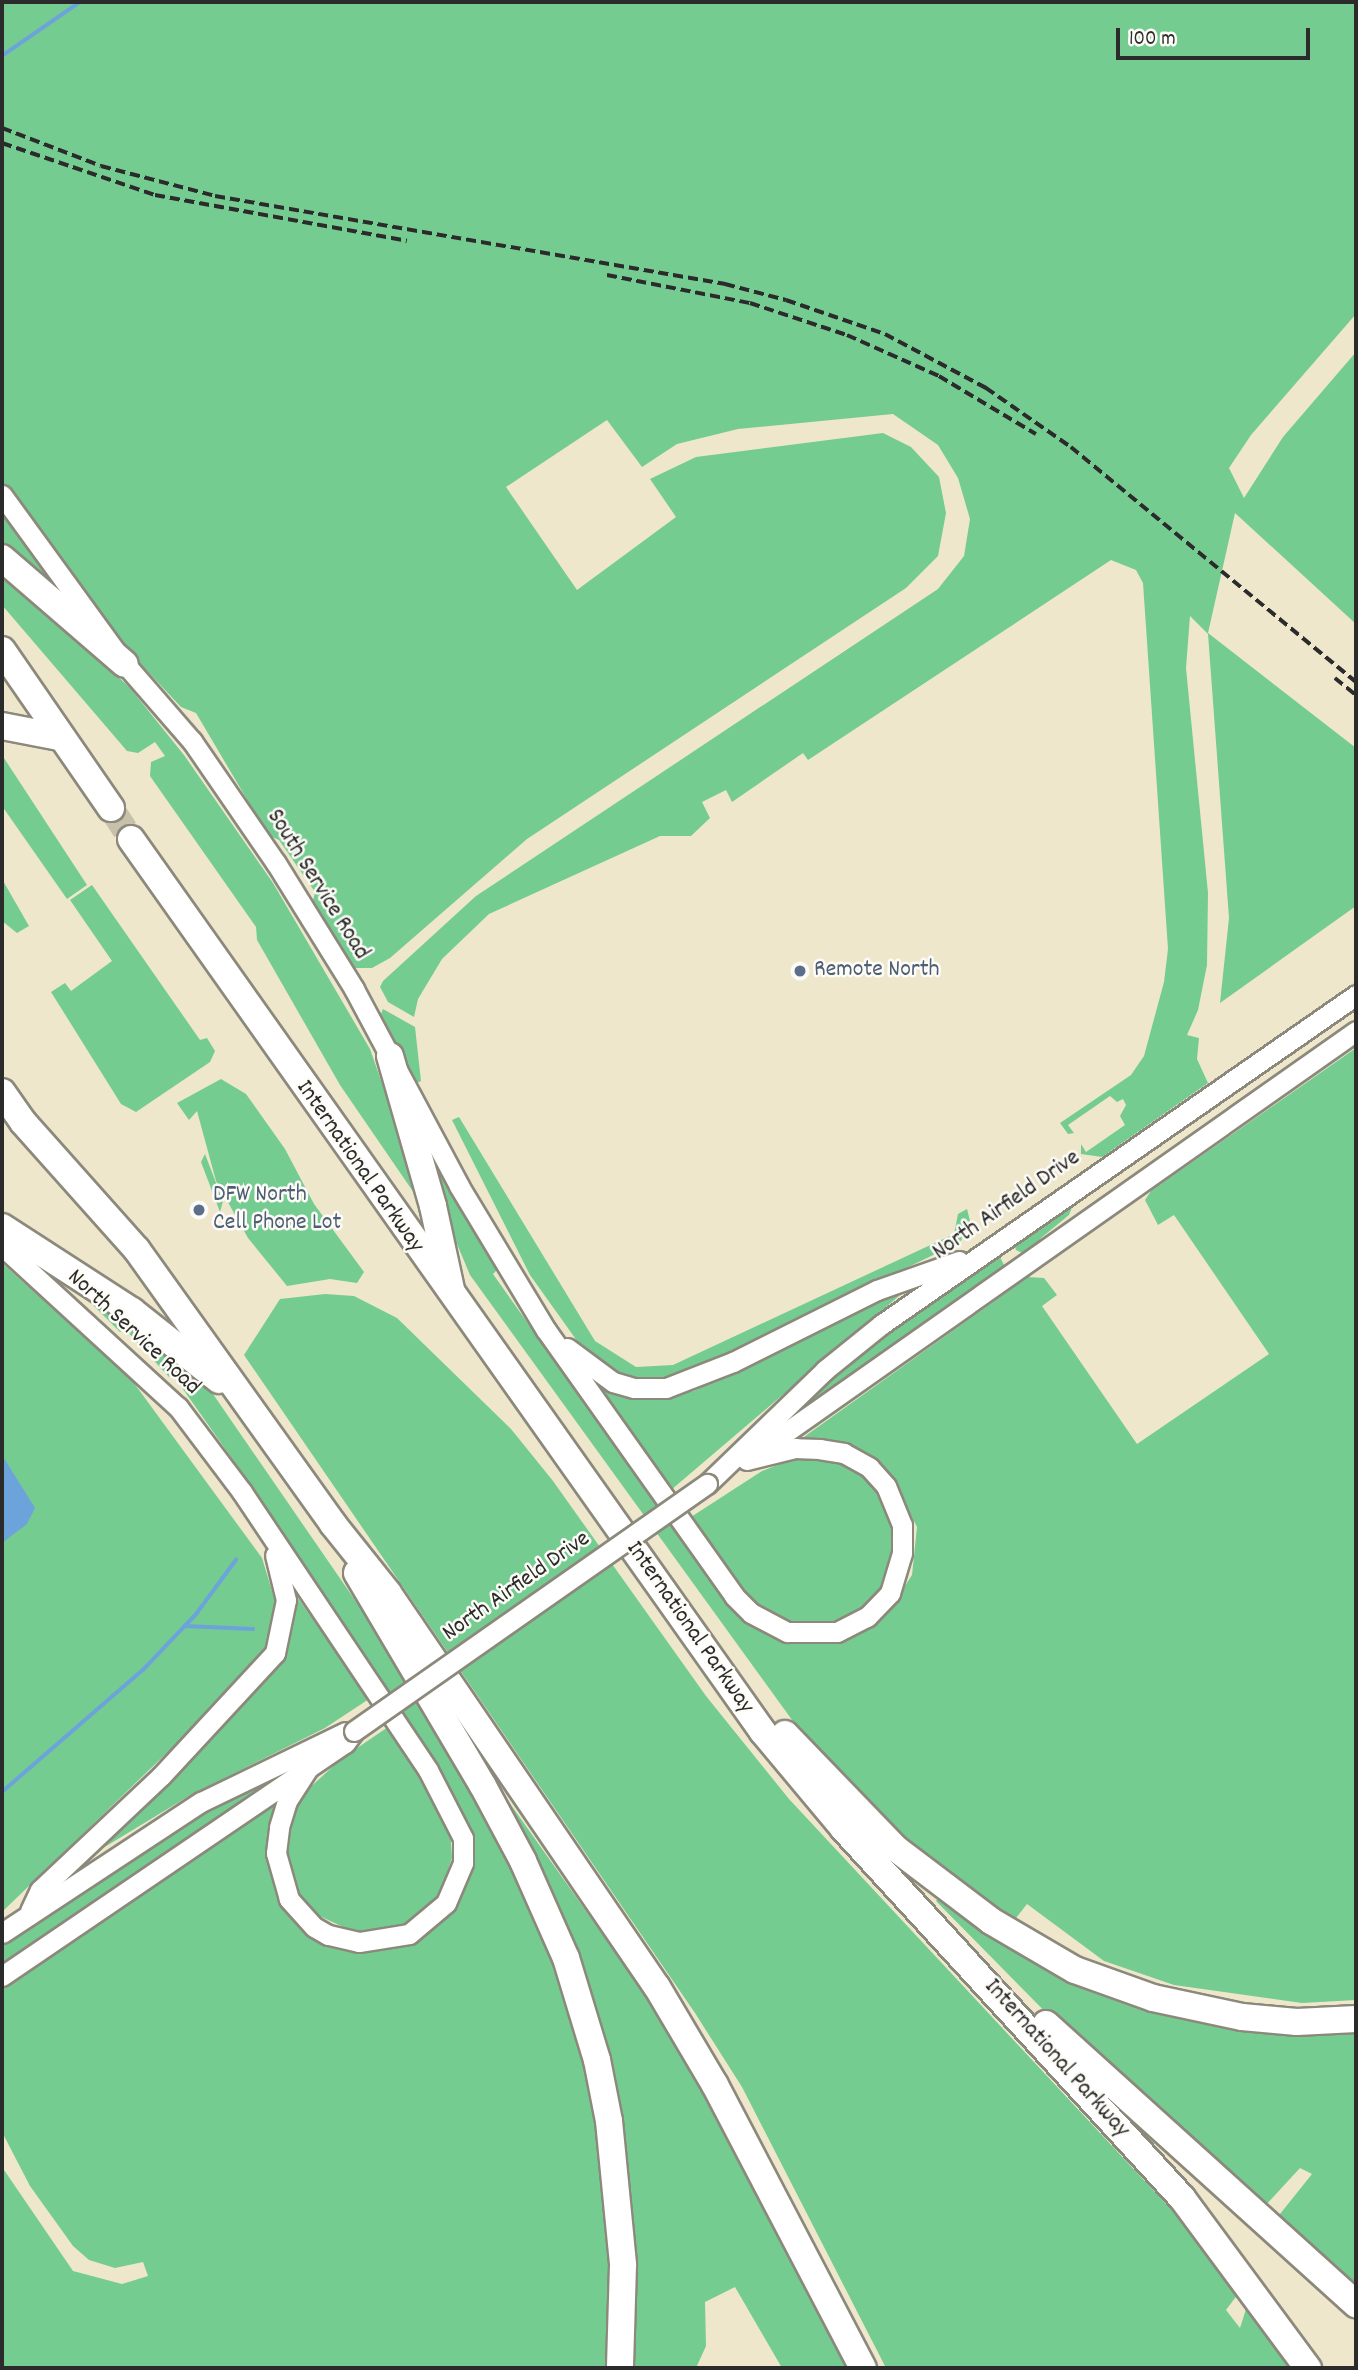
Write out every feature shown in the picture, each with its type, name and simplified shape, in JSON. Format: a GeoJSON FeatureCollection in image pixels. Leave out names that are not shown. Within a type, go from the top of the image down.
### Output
{"type":"FeatureCollection","features":[{"type":"Feature","properties":{"kind":"highway"},"geometry":{"type":"LineString","coordinates":[[2,558],[26,583],[125,664]]}},
{"type":"Feature","properties":{"kind":"highway"},"geometry":{"type":"LineString","coordinates":[[2,571],[26,583]]}},
{"type":"Feature","properties":{"kind":"highway"},"geometry":{"type":"LineString","coordinates":[[2,650],[59,737],[111,808]]}},
{"type":"Feature","properties":{"kind":"highway"},"geometry":{"type":"LineString","coordinates":[[2,726],[59,737]]}},
{"type":"Feature","properties":{"kind":"highway","name":"International Parkway"},"geometry":{"type":"LineString","coordinates":[[131,839],[454,1301],[687,1627],[800,1779],[1119,2126],[1237,2267],[1308,2368]]}},
{"type":"Feature","properties":{"kind":"highway"},"geometry":{"type":"LineString","coordinates":[[390,1056],[433,1206],[454,1301]]}},
{"type":"Feature","properties":{"kind":"highway"},"geometry":{"type":"LineString","coordinates":[[2,1092],[23,1122],[137,1250],[333,1524],[388,1593],[681,2024],[863,2368]]}},
{"type":"Feature","properties":{"kind":"highway"},"geometry":{"type":"LineString","coordinates":[[2,1227],[132,1311],[253,1409]]}},
{"type":"Feature","properties":{"kind":"highway"},"geometry":{"type":"LineString","coordinates":[[333,1524],[372,1602],[512,1840],[566,1958],[597,2060],[609,2121],[623,2266],[620,2368]]}},
{"type":"Feature","properties":{"kind":"highway"},"geometry":{"type":"LineString","coordinates":[[687,1627],[895,1848],[947,1889],[1037,1949],[1116,1985],[1195,2009],[1297,2022],[1356,2019]]}},
{"type":"Feature","properties":{"kind":"highway"},"geometry":{"type":"LineString","coordinates":[[903,1892],[1356,2304]]}},
{"type":"Feature","properties":{"kind":"main road","name":"South Service Road"},"geometry":{"type":"LineString","coordinates":[[2,495],[125,664],[167,710],[233,798],[295,892],[390,1056],[459,1186],[547,1331],[698,1548],[751,1613],[788,1632],[814,1635],[837,1632],[867,1617],[890,1593],[902,1553],[902,1525],[886,1486],[852,1458],[820,1449],[795,1448],[746,1460]]}},
{"type":"Feature","properties":{"kind":"main road","name":"North Airfield Drive"},"geometry":{"type":"LineString","coordinates":[[707,1484],[825,1370],[980,1254],[1352,998]]}},
{"type":"Feature","properties":{"kind":"main road","name":"North Airfield Drive"},"geometry":{"type":"LineString","coordinates":[[2,1976],[345,1743],[354,1731],[707,1484],[746,1460],[1356,1031]]}},
{"type":"Feature","properties":{"kind":"main road","name":"North Service Road"},"geometry":{"type":"LineString","coordinates":[[2,1246],[178,1407],[269,1534],[428,1770],[463,1838],[463,1863],[446,1903],[409,1934],[359,1942],[328,1935],[314,1927],[289,1899],[278,1864],[279,1827],[287,1801],[310,1765]]}},
{"type":"Feature","properties":{"kind":"main road"},"geometry":{"type":"LineString","coordinates":[[547,1331],[613,1382],[634,1388],[666,1388],[733,1362],[877,1290],[980,1254]]}},
{"type":"Feature","properties":{"kind":"main road"},"geometry":{"type":"LineString","coordinates":[[30,1911],[40,1890],[161,1776],[275,1653],[286,1600],[269,1534]]}},
{"type":"Feature","properties":{"kind":"main road","name":"North Airfield Drive"},"geometry":{"type":"LineString","coordinates":[[2,1933],[30,1911],[201,1802],[335,1734],[354,1731]]}},
{"type":"Feature","properties":{"kind":"green space"},"geometry":{"type":"Polygon","coordinates":[[[2,2],[1356,2],[1356,314],[1251,435],[1229,468],[1244,498],[1283,437],[1356,352],[1356,624],[1235,513],[1208,633],[1356,748],[1356,906],[1220,1003],[1229,918],[1208,634],[1190,616],[1186,668],[1208,893],[1207,965],[1198,1010],[1187,1035],[1199,1038],[1197,1059],[1208,1083],[1102,1157],[1081,1154],[1081,1144],[1086,1152],[1125,1125],[1120,1116],[1126,1105],[1123,1099],[1117,1102],[1110,1096],[1068,1125],[1074,1133],[1068,1134],[1060,1123],[1131,1075],[1144,1056],[1164,982],[1168,949],[1143,583],[1136,570],[1111,560],[808,760],[803,753],[732,802],[726,790],[702,802],[710,818],[691,836],[660,836],[489,914],[442,959],[418,999],[414,1017],[388,1002],[380,987],[383,981],[476,896],[938,589],[964,556],[970,519],[958,478],[938,445],[893,414],[738,429],[677,444],[642,467],[607,420],[506,487],[577,590],[676,517],[650,479],[696,457],[883,433],[911,447],[939,477],[946,513],[938,556],[906,588],[527,839],[390,958],[372,968],[354,968],[313,901],[315,892],[279,840],[268,835],[196,713],[181,707],[120,642],[2,483],[2,2]]]}},
{"type":"Feature","properties":{"kind":"green space"},"geometry":{"type":"Polygon","coordinates":[[[2,510],[64,597],[2,552],[2,510]]]}},
{"type":"Feature","properties":{"kind":"green space"},"geometry":{"type":"Polygon","coordinates":[[[2,579],[49,611],[130,688],[184,755],[273,883],[370,1049],[419,1189],[414,1193],[340,1085],[257,940],[256,927],[150,776],[151,762],[165,756],[155,742],[138,753],[127,751],[2,605],[2,579]]]}},
{"type":"Feature","properties":{"kind":"green space"},"geometry":{"type":"Polygon","coordinates":[[[2,755],[87,885],[67,899],[2,806],[2,755]]]}},
{"type":"Feature","properties":{"kind":"green space"},"geometry":{"type":"Polygon","coordinates":[[[2,879],[29,926],[17,933],[2,921],[2,879]]]}},
{"type":"Feature","properties":{"kind":"green space"},"geometry":{"type":"Polygon","coordinates":[[[92,885],[200,1040],[207,1038],[215,1051],[210,1062],[136,1112],[121,1104],[51,992],[65,983],[71,991],[112,961],[70,900],[92,885]]]}},
{"type":"Feature","properties":{"kind":"green space"},"geometry":{"type":"Polygon","coordinates":[[[383,1009],[415,1027],[421,1081],[417,1083],[381,1014],[383,1009]]]}},
{"type":"Feature","properties":{"kind":"green space"},"geometry":{"type":"Polygon","coordinates":[[[1356,1048],[1356,2000],[1302,2003],[1174,1985],[1104,1961],[1027,1904],[1012,1923],[926,1865],[829,1771],[470,1275],[436,1194],[415,1117],[462,1210],[499,1268],[493,1274],[688,1549],[723,1592],[787,1640],[822,1643],[850,1638],[888,1612],[912,1575],[917,1527],[894,1482],[801,1439],[1028,1277],[1044,1278],[1057,1295],[1042,1306],[1137,1444],[1269,1354],[1174,1215],[1158,1225],[1145,1200],[1151,1191],[1356,1048]]]}},
{"type":"Feature","properties":{"kind":"green space"},"geometry":{"type":"Polygon","coordinates":[[[221,1079],[246,1094],[285,1149],[314,1204],[364,1272],[357,1283],[330,1279],[287,1286],[248,1238],[216,1181],[197,1111],[189,1120],[177,1103],[221,1079]]]}},
{"type":"Feature","properties":{"kind":"green space"},"geometry":{"type":"Polygon","coordinates":[[[459,1117],[595,1341],[636,1367],[673,1365],[954,1234],[958,1214],[967,1209],[971,1225],[960,1242],[673,1381],[623,1378],[585,1352],[530,1275],[452,1120],[459,1117]]]}},
{"type":"Feature","properties":{"kind":"green space"},"geometry":{"type":"Polygon","coordinates":[[[205,1154],[223,1201],[220,1212],[201,1162],[205,1154]]]}},
{"type":"Feature","properties":{"kind":"green space"},"geometry":{"type":"Polygon","coordinates":[[[1075,1200],[1069,1215],[1041,1238],[1034,1250],[1024,1254],[1016,1250],[1013,1241],[1075,1200]]]}},
{"type":"Feature","properties":{"kind":"green space"},"geometry":{"type":"Polygon","coordinates":[[[999,1255],[1006,1269],[798,1415],[795,1410],[851,1358],[999,1255]]]}},
{"type":"Feature","properties":{"kind":"green space"},"geometry":{"type":"Polygon","coordinates":[[[2,1263],[131,1379],[262,1558],[276,1604],[268,1643],[236,1686],[2,1912],[2,1263]]]}},
{"type":"Feature","properties":{"kind":"green space"},"geometry":{"type":"Polygon","coordinates":[[[68,1280],[204,1381],[368,1619],[504,1848],[561,1974],[595,2098],[610,2225],[613,2368],[2,2368],[2,2167],[73,2271],[122,2284],[148,2276],[143,2262],[115,2268],[89,2260],[73,2246],[30,2186],[2,2132],[2,1985],[276,1800],[282,1805],[272,1860],[332,1941],[430,1928],[468,1855],[257,1494],[173,1375],[169,1377],[125,1329],[120,1332],[68,1280]]]}},
{"type":"Feature","properties":{"kind":"green space"},"geometry":{"type":"Polygon","coordinates":[[[896,1290],[899,1296],[671,1490],[596,1382],[644,1398],[694,1391],[896,1290]]]}},
{"type":"Feature","properties":{"kind":"green space"},"geometry":{"type":"Polygon","coordinates":[[[325,1294],[354,1296],[397,1318],[511,1429],[553,1481],[706,1696],[789,1799],[1182,2221],[1238,2294],[1226,2310],[1240,2328],[1247,2306],[1291,2368],[886,2368],[742,2087],[695,2013],[244,1355],[280,1299],[325,1294]]]}},
{"type":"Feature","properties":{"kind":"green space"},"geometry":{"type":"Polygon","coordinates":[[[801,1456],[850,1463],[872,1477],[899,1536],[879,1597],[854,1617],[821,1628],[783,1623],[745,1596],[674,1494],[691,1517],[762,1471],[801,1456]]]}},
{"type":"Feature","properties":{"kind":"green space"},"geometry":{"type":"Polygon","coordinates":[[[293,1591],[369,1699],[325,1728],[189,1796],[103,1848],[98,1843],[261,1685],[280,1661],[289,1643],[293,1591]]]}},
{"type":"Feature","properties":{"kind":"green space"},"geometry":{"type":"Polygon","coordinates":[[[388,1727],[442,1808],[450,1826],[452,1858],[438,1899],[403,1927],[354,1932],[313,1913],[292,1883],[284,1846],[291,1812],[304,1793],[341,1759],[388,1727]]]}},
{"type":"Feature","properties":{"kind":"green space"},"geometry":{"type":"Polygon","coordinates":[[[492,1778],[644,1993],[728,2137],[849,2368],[782,2368],[735,2287],[705,2302],[706,2346],[696,2368],[631,2368],[638,2262],[615,2120],[492,1778]]]}},
{"type":"Feature","properties":{"kind":"green space"},"geometry":{"type":"Polygon","coordinates":[[[255,1785],[257,1791],[2,1967],[2,1941],[178,1823],[255,1785]]]}},
{"type":"Feature","properties":{"kind":"green space"},"geometry":{"type":"Polygon","coordinates":[[[941,1894],[1074,1977],[1356,2026],[1356,2288],[1276,2219],[1312,2174],[1300,2168],[1264,2207],[1074,2041],[936,1901],[941,1894]]]}},
{"type":"Feature","properties":{"kind":"water"},"geometry":{"type":"Polygon","coordinates":[[[2,1455],[35,1508],[27,1524],[2,1543],[2,1455]]]}},
{"type":"Feature","properties":{"kind":"waterway"},"geometry":{"type":"LineString","coordinates":[[2,56],[80,2]]}},
{"type":"Feature","properties":{"kind":"waterway"},"geometry":{"type":"LineString","coordinates":[[2,1792],[143,1670],[197,1613],[236,1560]]}},
{"type":"Feature","properties":{"kind":"waterway"},"geometry":{"type":"LineString","coordinates":[[185,1626],[253,1629]]}},
{"type":"Feature","properties":{"kind":"tunnel"},"geometry":{"type":"LineString","coordinates":[[111,808],[131,839]]}},
{"type":"Feature","properties":{"kind":"railway"},"geometry":{"type":"LineString","coordinates":[[2,128],[101,166],[215,196],[725,284],[786,300],[885,334],[986,388],[1071,447],[1356,682]]}},
{"type":"Feature","properties":{"kind":"railway"},"geometry":{"type":"LineString","coordinates":[[2,143],[155,195],[407,241]]}},
{"type":"Feature","properties":{"kind":"railway"},"geometry":{"type":"LineString","coordinates":[[607,275],[750,303],[847,335],[939,376],[1036,434]]}},
{"type":"Feature","properties":{"kind":"railway"},"geometry":{"type":"LineString","coordinates":[[1335,678],[1356,695]]}},
{"type":"Feature","properties":{"kind":"place","name":"Remote North"},"geometry":{"type":"Point","coordinates":[800,971]}},
{"type":"Feature","properties":{"kind":"place","name":"DFW North Cell Phone Lot"},"geometry":{"type":"Point","coordinates":[199,1210]}}]}
